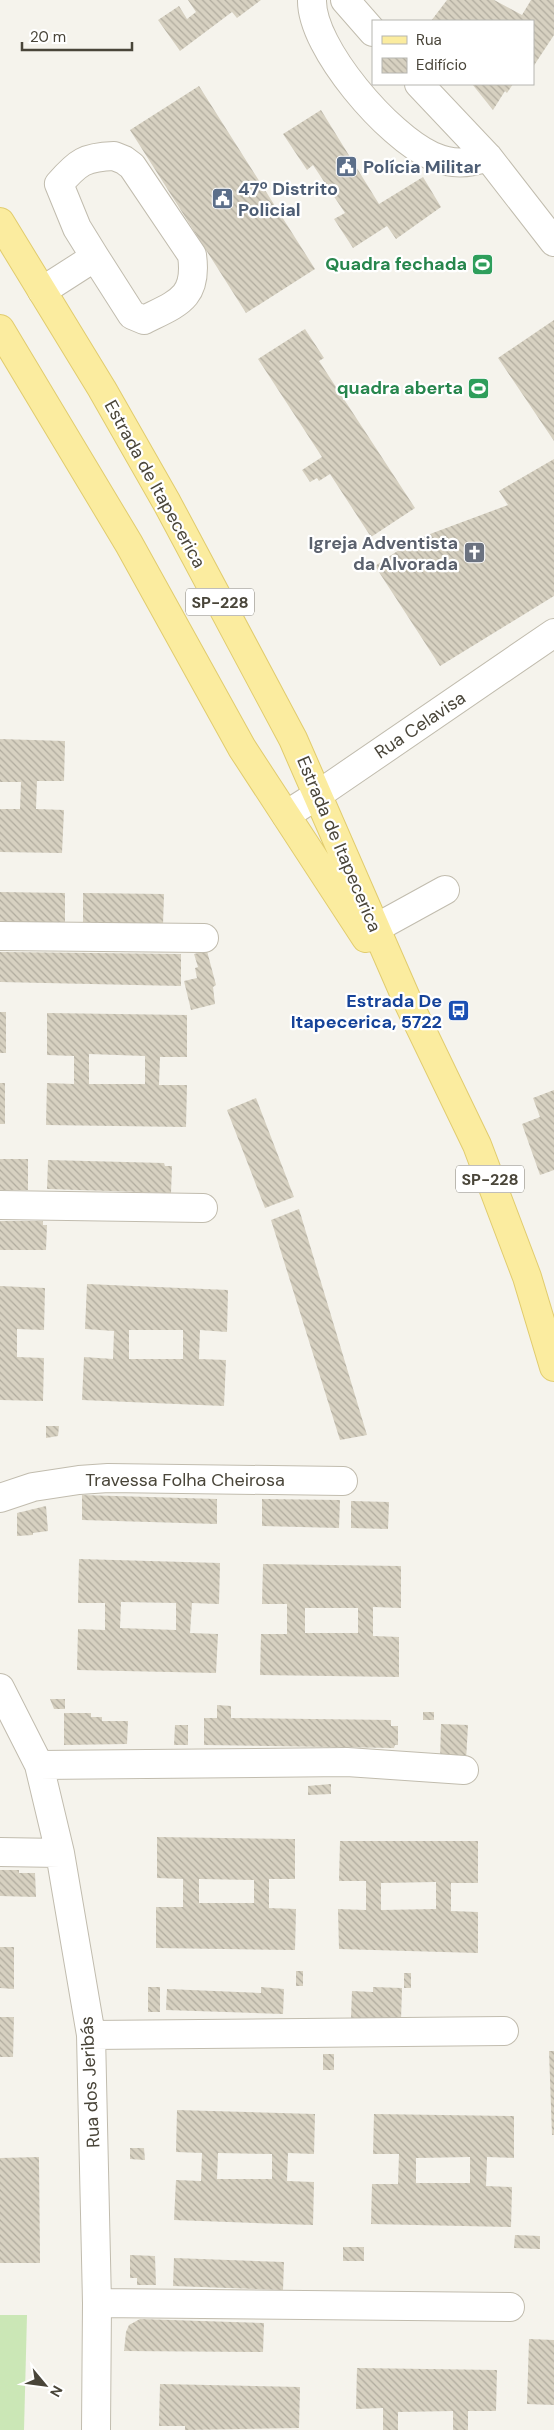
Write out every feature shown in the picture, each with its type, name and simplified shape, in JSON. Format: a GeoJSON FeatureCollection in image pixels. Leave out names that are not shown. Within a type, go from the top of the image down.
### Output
{"type":"FeatureCollection","features":[{"type":"Feature","properties":{"kind":"main road","name":"Estrada de Itapecerica"},"geometry":{"type":"LineString","coordinates":[[0,222],[102,389],[167,503],[293,739],[319,794],[407,1000],[478,1145],[527,1277],[554,1367]]}},
{"type":"Feature","properties":{"kind":"main road","name":"Estrada de Itapecerica"},"geometry":{"type":"LineString","coordinates":[[0,329],[129,544],[242,748],[407,1000]]}},
{"type":"Feature","properties":{"kind":"street"},"geometry":{"type":"LineString","coordinates":[[312,0],[312,13],[320,34],[333,56],[366,103],[405,141],[432,156],[454,162],[469,163],[488,157]]}},
{"type":"Feature","properties":{"kind":"street"},"geometry":{"type":"LineString","coordinates":[[344,0],[372,31]]}},
{"type":"Feature","properties":{"kind":"street"},"geometry":{"type":"LineString","coordinates":[[420,85],[488,157],[554,242]]}},
{"type":"Feature","properties":{"kind":"street"},"geometry":{"type":"LineString","coordinates":[[114,156],[132,166],[192,255],[194,270],[191,286],[182,301],[144,320],[132,315],[95,257],[77,228],[59,184],[75,166],[92,157],[114,156]]}},
{"type":"Feature","properties":{"kind":"street"},"geometry":{"type":"LineString","coordinates":[[42,291],[95,257]]}},
{"type":"Feature","properties":{"kind":"street","name":"Rua Celavisa"},"geometry":{"type":"LineString","coordinates":[[286,815],[554,633]]}},
{"type":"Feature","properties":{"kind":"street"},"geometry":{"type":"LineString","coordinates":[[376,928],[445,890]]}},
{"type":"Feature","properties":{"kind":"street"},"geometry":{"type":"LineString","coordinates":[[0,936],[204,938]]}},
{"type":"Feature","properties":{"kind":"street"},"geometry":{"type":"LineString","coordinates":[[0,1205],[203,1208]]}},
{"type":"Feature","properties":{"kind":"street","name":"Travessa Folha Cheirosa"},"geometry":{"type":"LineString","coordinates":[[0,1498],[33,1487],[88,1479],[186,1478],[343,1481]]}},
{"type":"Feature","properties":{"kind":"street","name":"Rua dos Jeribás"},"geometry":{"type":"LineString","coordinates":[[0,1688],[39,1766],[60,1853],[91,2035],[97,2303],[96,2430]]}},
{"type":"Feature","properties":{"kind":"street"},"geometry":{"type":"LineString","coordinates":[[39,1766],[347,1762],[464,1770]]}},
{"type":"Feature","properties":{"kind":"street"},"geometry":{"type":"LineString","coordinates":[[0,1852],[60,1853]]}},
{"type":"Feature","properties":{"kind":"street"},"geometry":{"type":"LineString","coordinates":[[91,2035],[504,2031]]}},
{"type":"Feature","properties":{"kind":"street"},"geometry":{"type":"LineString","coordinates":[[97,2303],[510,2308]]}},
{"type":"Feature","properties":{"kind":"green space"},"geometry":{"type":"Polygon","coordinates":[[[0,2315],[27,2315],[24,2430],[0,2430],[0,2315]]]}},
{"type":"Feature","properties":{"kind":"building"},"geometry":{"type":"Polygon","coordinates":[[[188,0],[261,0],[237,18],[232,12],[180,51],[158,20],[179,6],[187,19],[196,12],[188,0]]]}},
{"type":"Feature","properties":{"kind":"building"},"geometry":{"type":"Polygon","coordinates":[[[447,0],[494,0],[522,15],[531,0],[554,0],[554,35],[534,65],[534,20],[432,20],[447,0]]]}},
{"type":"Feature","properties":{"kind":"building"},"geometry":{"type":"Polygon","coordinates":[[[473,85],[512,85],[507,93],[505,91],[493,110],[473,85]]]}},
{"type":"Feature","properties":{"kind":"building","name":"47º Distrito Policial"},"geometry":{"type":"Polygon","coordinates":[[[199,86],[315,269],[246,313],[130,130],[199,86]]]}},
{"type":"Feature","properties":{"kind":"building"},"geometry":{"type":"Polygon","coordinates":[[[321,110],[379,204],[423,177],[441,207],[396,239],[387,226],[353,248],[334,219],[345,213],[313,165],[307,170],[283,134],[321,110]]]}},
{"type":"Feature","properties":{"kind":"building"},"geometry":{"type":"Polygon","coordinates":[[[554,320],[554,441],[498,358],[554,320]]]}},
{"type":"Feature","properties":{"kind":"building"},"geometry":{"type":"Polygon","coordinates":[[[305,329],[324,358],[319,361],[415,508],[371,537],[330,474],[319,481],[317,478],[310,482],[302,470],[322,457],[258,359],[305,329]]]}},
{"type":"Feature","properties":{"kind":"building","name":"Igreja Adventista da Alvorada"},"geometry":{"type":"Polygon","coordinates":[[[554,459],[554,596],[440,666],[375,566],[414,540],[508,505],[499,491],[554,459]]]}},
{"type":"Feature","properties":{"kind":"building"},"geometry":{"type":"Polygon","coordinates":[[[0,739],[65,741],[64,781],[37,781],[36,809],[64,810],[62,853],[0,852],[0,809],[20,809],[21,782],[0,782],[0,739]]]}},
{"type":"Feature","properties":{"kind":"building"},"geometry":{"type":"Polygon","coordinates":[[[0,892],[65,893],[65,924],[0,923],[0,892]]]}},
{"type":"Feature","properties":{"kind":"building"},"geometry":{"type":"Polygon","coordinates":[[[83,893],[164,894],[163,925],[83,924],[83,893]]]}},
{"type":"Feature","properties":{"kind":"building"},"geometry":{"type":"Polygon","coordinates":[[[207,951],[216,985],[213,987],[215,1004],[191,1010],[184,981],[197,978],[195,968],[198,967],[194,954],[207,951]]]}},
{"type":"Feature","properties":{"kind":"building"},"geometry":{"type":"Polygon","coordinates":[[[0,952],[181,954],[181,986],[0,982],[0,952]]]}},
{"type":"Feature","properties":{"kind":"building"},"geometry":{"type":"Polygon","coordinates":[[[0,1012],[6,1012],[6,1053],[0,1053],[0,1012]]]}},
{"type":"Feature","properties":{"kind":"building"},"geometry":{"type":"Polygon","coordinates":[[[47,1013],[187,1015],[187,1057],[160,1057],[159,1085],[187,1085],[186,1127],[46,1125],[47,1083],[74,1084],[74,1056],[47,1055],[47,1013]],[[89,1054],[89,1084],[145,1084],[145,1056],[89,1054]]]}},
{"type":"Feature","properties":{"kind":"building"},"geometry":{"type":"Polygon","coordinates":[[[0,1083],[5,1083],[5,1124],[0,1124],[0,1083]]]}},
{"type":"Feature","properties":{"kind":"building"},"geometry":{"type":"Polygon","coordinates":[[[554,1090],[554,1170],[540,1175],[522,1124],[540,1117],[533,1098],[554,1090]]]}},
{"type":"Feature","properties":{"kind":"building"},"geometry":{"type":"Polygon","coordinates":[[[256,1098],[294,1197],[265,1208],[227,1110],[256,1098]]]}},
{"type":"Feature","properties":{"kind":"building"},"geometry":{"type":"Polygon","coordinates":[[[0,1159],[28,1159],[28,1190],[0,1190],[0,1159]]]}},
{"type":"Feature","properties":{"kind":"building"},"geometry":{"type":"Polygon","coordinates":[[[48,1160],[164,1163],[165,1166],[172,1166],[171,1193],[47,1189],[48,1160]]]}},
{"type":"Feature","properties":{"kind":"building"},"geometry":{"type":"Polygon","coordinates":[[[299,1209],[367,1435],[340,1440],[271,1220],[299,1209]]]}},
{"type":"Feature","properties":{"kind":"building"},"geometry":{"type":"Polygon","coordinates":[[[0,1221],[43,1221],[43,1225],[47,1225],[46,1250],[0,1250],[0,1221]]]}},
{"type":"Feature","properties":{"kind":"building"},"geometry":{"type":"Polygon","coordinates":[[[87,1284],[228,1290],[227,1332],[200,1330],[199,1359],[226,1360],[224,1406],[82,1400],[84,1357],[113,1359],[114,1331],[85,1329],[87,1284]],[[129,1330],[129,1359],[183,1359],[183,1330],[129,1330]]]}},
{"type":"Feature","properties":{"kind":"building"},"geometry":{"type":"Polygon","coordinates":[[[0,1286],[45,1288],[44,1330],[17,1329],[17,1357],[44,1358],[43,1401],[0,1400],[0,1286]]]}},
{"type":"Feature","properties":{"kind":"building"},"geometry":{"type":"Polygon","coordinates":[[[46,1426],[59,1426],[58,1436],[46,1438],[46,1426]]]}},
{"type":"Feature","properties":{"kind":"building"},"geometry":{"type":"Polygon","coordinates":[[[82,1495],[217,1499],[217,1524],[82,1520],[82,1495]]]}},
{"type":"Feature","properties":{"kind":"building"},"geometry":{"type":"Polygon","coordinates":[[[262,1499],[340,1500],[339,1528],[262,1526],[262,1499]]]}},
{"type":"Feature","properties":{"kind":"building"},"geometry":{"type":"Polygon","coordinates":[[[351,1501],[389,1502],[388,1529],[351,1528],[351,1501]]]}},
{"type":"Feature","properties":{"kind":"building"},"geometry":{"type":"Polygon","coordinates":[[[46,1506],[48,1531],[33,1533],[33,1535],[17,1536],[17,1513],[46,1506]]]}},
{"type":"Feature","properties":{"kind":"building"},"geometry":{"type":"Polygon","coordinates":[[[79,1559],[220,1563],[219,1604],[192,1603],[190,1633],[218,1634],[216,1673],[77,1670],[78,1629],[105,1630],[105,1603],[78,1603],[79,1559]],[[121,1602],[120,1628],[176,1630],[176,1603],[121,1602]]]}},
{"type":"Feature","properties":{"kind":"building"},"geometry":{"type":"Polygon","coordinates":[[[263,1564],[401,1566],[401,1608],[373,1607],[373,1636],[399,1637],[399,1677],[260,1675],[261,1634],[287,1634],[287,1604],[262,1604],[263,1564]],[[305,1608],[305,1633],[358,1633],[358,1608],[305,1608]]]}},
{"type":"Feature","properties":{"kind":"building"},"geometry":{"type":"Polygon","coordinates":[[[50,1699],[65,1699],[65,1709],[54,1709],[50,1699]]]}},
{"type":"Feature","properties":{"kind":"building"},"geometry":{"type":"Polygon","coordinates":[[[217,1705],[231,1706],[231,1718],[225,1718],[391,1720],[391,1726],[398,1726],[398,1745],[395,1745],[394,1748],[204,1745],[204,1718],[217,1718],[217,1705]]]}},
{"type":"Feature","properties":{"kind":"building"},"geometry":{"type":"Polygon","coordinates":[[[423,1712],[434,1712],[434,1720],[423,1720],[423,1712]]]}},
{"type":"Feature","properties":{"kind":"building"},"geometry":{"type":"Polygon","coordinates":[[[64,1713],[91,1713],[91,1717],[102,1717],[102,1721],[128,1721],[127,1744],[64,1745],[64,1713]]]}},
{"type":"Feature","properties":{"kind":"building"},"geometry":{"type":"Polygon","coordinates":[[[441,1724],[468,1725],[466,1761],[440,1760],[441,1724]]]}},
{"type":"Feature","properties":{"kind":"building"},"geometry":{"type":"Polygon","coordinates":[[[175,1725],[188,1725],[188,1745],[174,1745],[175,1725]]]}},
{"type":"Feature","properties":{"kind":"building"},"geometry":{"type":"Polygon","coordinates":[[[331,1784],[331,1794],[308,1795],[308,1786],[331,1784]]]}},
{"type":"Feature","properties":{"kind":"building"},"geometry":{"type":"Polygon","coordinates":[[[157,1837],[295,1839],[295,1879],[269,1879],[269,1908],[296,1909],[295,1950],[156,1948],[156,1907],[183,1907],[183,1879],[157,1878],[157,1837]],[[199,1879],[199,1903],[254,1903],[254,1880],[199,1879]]]}},
{"type":"Feature","properties":{"kind":"building"},"geometry":{"type":"Polygon","coordinates":[[[340,1841],[478,1841],[478,1883],[451,1883],[451,1911],[478,1912],[478,1953],[339,1949],[338,1909],[366,1910],[366,1881],[339,1881],[340,1841]],[[436,1882],[381,1883],[381,1910],[436,1909],[436,1882]]]}},
{"type":"Feature","properties":{"kind":"building"},"geometry":{"type":"Polygon","coordinates":[[[0,1870],[19,1870],[19,1873],[35,1873],[36,1897],[0,1896],[0,1870]]]}},
{"type":"Feature","properties":{"kind":"building"},"geometry":{"type":"Polygon","coordinates":[[[0,1947],[14,1947],[14,1989],[0,1988],[0,1947]]]}},
{"type":"Feature","properties":{"kind":"building"},"geometry":{"type":"Polygon","coordinates":[[[296,1971],[303,1971],[303,1986],[296,1986],[296,1971]]]}},
{"type":"Feature","properties":{"kind":"building"},"geometry":{"type":"Polygon","coordinates":[[[404,1973],[411,1973],[411,1988],[404,1988],[404,1973]]]}},
{"type":"Feature","properties":{"kind":"building"},"geometry":{"type":"Polygon","coordinates":[[[148,1987],[160,1987],[160,2012],[148,2012],[148,1987]]]}},
{"type":"Feature","properties":{"kind":"building"},"geometry":{"type":"Polygon","coordinates":[[[261,1987],[284,1989],[283,2014],[166,2010],[167,1989],[261,1993],[261,1987]]]}},
{"type":"Feature","properties":{"kind":"building"},"geometry":{"type":"Polygon","coordinates":[[[373,1987],[402,1988],[401,2020],[351,2018],[352,1991],[373,1992],[373,1987]]]}},
{"type":"Feature","properties":{"kind":"building"},"geometry":{"type":"Polygon","coordinates":[[[0,2017],[14,2017],[13,2057],[0,2057],[0,2017]]]}},
{"type":"Feature","properties":{"kind":"building"},"geometry":{"type":"Polygon","coordinates":[[[549,2051],[554,2051],[554,2135],[552,2135],[549,2051]]]}},
{"type":"Feature","properties":{"kind":"building"},"geometry":{"type":"Polygon","coordinates":[[[323,2054],[334,2054],[334,2070],[323,2070],[323,2054]]]}},
{"type":"Feature","properties":{"kind":"building"},"geometry":{"type":"Polygon","coordinates":[[[177,2110],[315,2114],[314,2154],[288,2153],[287,2181],[314,2182],[313,2225],[174,2220],[176,2180],[201,2181],[202,2153],[176,2152],[177,2110]],[[218,2153],[217,2179],[272,2179],[272,2154],[218,2153]]]}},
{"type":"Feature","properties":{"kind":"building"},"geometry":{"type":"Polygon","coordinates":[[[374,2114],[514,2116],[514,2158],[487,2157],[486,2186],[512,2187],[511,2227],[371,2224],[372,2184],[398,2184],[399,2154],[373,2154],[374,2114]],[[470,2157],[416,2158],[416,2183],[470,2183],[470,2157]]]}},
{"type":"Feature","properties":{"kind":"building"},"geometry":{"type":"Polygon","coordinates":[[[130,2148],[144,2148],[145,2160],[130,2159],[130,2148]]]}},
{"type":"Feature","properties":{"kind":"building"},"geometry":{"type":"Polygon","coordinates":[[[39,2157],[40,2263],[0,2263],[0,2158],[39,2157]]]}},
{"type":"Feature","properties":{"kind":"building"},"geometry":{"type":"Polygon","coordinates":[[[515,2235],[540,2236],[540,2249],[514,2248],[515,2235]]]}},
{"type":"Feature","properties":{"kind":"building"},"geometry":{"type":"Polygon","coordinates":[[[343,2247],[364,2247],[364,2261],[343,2261],[343,2247]]]}},
{"type":"Feature","properties":{"kind":"building"},"geometry":{"type":"Polygon","coordinates":[[[130,2255],[155,2256],[156,2285],[137,2285],[137,2278],[130,2278],[130,2255]]]}},
{"type":"Feature","properties":{"kind":"building"},"geometry":{"type":"Polygon","coordinates":[[[174,2258],[284,2262],[283,2290],[173,2286],[174,2258]]]}},
{"type":"Feature","properties":{"kind":"building"},"geometry":{"type":"Polygon","coordinates":[[[140,2319],[264,2323],[263,2352],[124,2351],[126,2332],[129,2325],[140,2319]]]}},
{"type":"Feature","properties":{"kind":"building"},"geometry":{"type":"Polygon","coordinates":[[[529,2339],[554,2340],[554,2405],[527,2404],[529,2339]]]}},
{"type":"Feature","properties":{"kind":"building"},"geometry":{"type":"Polygon","coordinates":[[[357,2368],[497,2370],[496,2411],[468,2411],[468,2430],[453,2430],[453,2411],[398,2412],[398,2430],[383,2430],[383,2408],[356,2409],[357,2368]]]}},
{"type":"Feature","properties":{"kind":"building"},"geometry":{"type":"Polygon","coordinates":[[[160,2384],[300,2387],[299,2428],[185,2430],[185,2426],[159,2426],[160,2384]]]}},
{"type":"Feature","properties":{"kind":"place","name":"Polícia Militar"},"geometry":{"type":"Point","coordinates":[347,167]}},
{"type":"Feature","properties":{"kind":"place","name":"47º Distrito Policial"},"geometry":{"type":"Point","coordinates":[222,199]}},
{"type":"Feature","properties":{"kind":"place","name":"Quadra fechada"},"geometry":{"type":"Point","coordinates":[483,264]}},
{"type":"Feature","properties":{"kind":"place","name":"quadra aberta"},"geometry":{"type":"Point","coordinates":[479,388]}},
{"type":"Feature","properties":{"kind":"place","name":"Igreja Adventista da Alvorada"},"geometry":{"type":"Point","coordinates":[474,553]}},
{"type":"Feature","properties":{"kind":"place","name":"Estrada De Itapecerica, 5722"},"geometry":{"type":"Point","coordinates":[458,1011]}}]}
